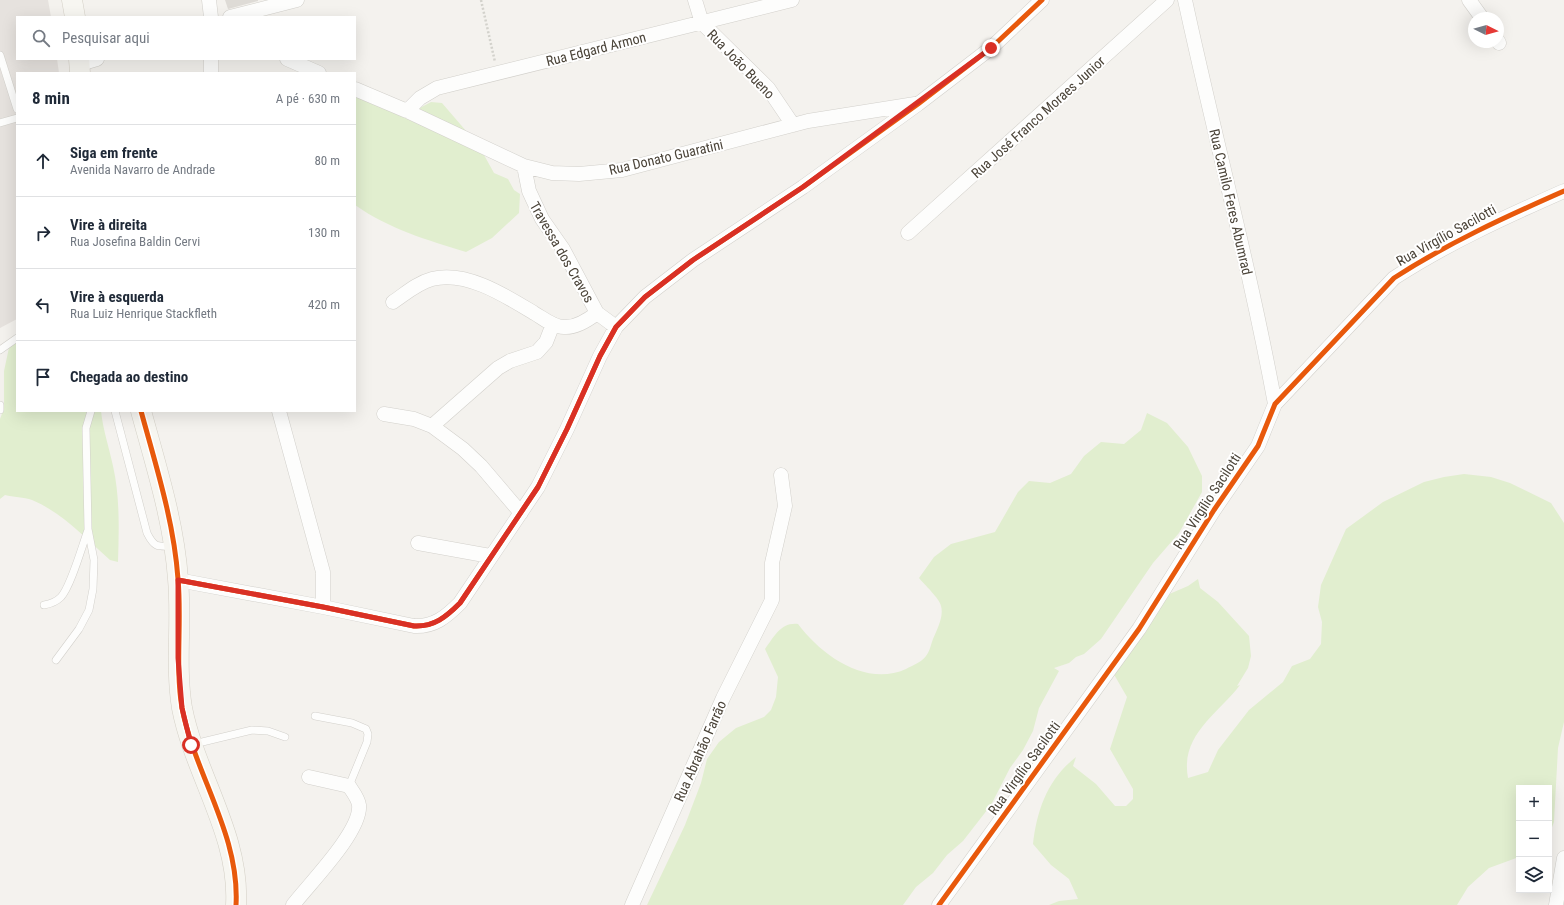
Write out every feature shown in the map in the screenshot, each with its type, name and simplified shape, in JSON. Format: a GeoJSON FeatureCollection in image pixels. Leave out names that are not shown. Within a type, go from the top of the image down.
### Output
{"type":"FeatureCollection","features":[{"type":"Feature","properties":{"kind":"street"},"geometry":{"type":"LineString","coordinates":[[72,0],[75,16]]}},
{"type":"Feature","properties":{"kind":"street"},"geometry":{"type":"LineString","coordinates":[[208,0],[211,16]]}},
{"type":"Feature","properties":{"kind":"street"},"geometry":{"type":"LineString","coordinates":[[234,16],[297,0]]}},
{"type":"Feature","properties":{"kind":"street","name":"Rua João Bueno"},"geometry":{"type":"LineString","coordinates":[[695,0],[702,23],[768,88],[793,125]]}},
{"type":"Feature","properties":{"kind":"street","name":"Rua Edgard Armon"},"geometry":{"type":"LineString","coordinates":[[407,111],[420,98],[437,88],[792,0]]}},
{"type":"Feature","properties":{"kind":"street"},"geometry":{"type":"LineString","coordinates":[[178,580],[323,607],[414,626],[425,626],[437,622],[448,615],[460,603],[490,556],[521,513],[551,462],[600,356],[616,327],[645,297],[693,260],[803,187],[918,104],[991,48],[1042,0]]}},
{"type":"Feature","properties":{"kind":"street","name":"Rua José Franco Moraes Junior"},"geometry":{"type":"LineString","coordinates":[[908,233],[1167,0]]}},
{"type":"Feature","properties":{"kind":"street","name":"Rua Camilo Feres Abumrad"},"geometry":{"type":"LineString","coordinates":[[1185,0],[1211,118],[1261,328],[1275,404]]}},
{"type":"Feature","properties":{"kind":"street"},"geometry":{"type":"LineString","coordinates":[[1469,0],[1478,12]]}},
{"type":"Feature","properties":{"kind":"street"},"geometry":{"type":"LineString","coordinates":[[211,72],[212,60]]}},
{"type":"Feature","properties":{"kind":"street"},"geometry":{"type":"LineString","coordinates":[[289,60],[317,72]]}},
{"type":"Feature","properties":{"kind":"street","name":"Rua Donato Guaratini"},"geometry":{"type":"LineString","coordinates":[[356,89],[407,111],[524,166],[552,173],[579,174],[622,170],[808,121],[918,104]]}},
{"type":"Feature","properties":{"kind":"street","name":"Travessa dos Cravos"},"geometry":{"type":"LineString","coordinates":[[524,166],[529,191],[542,220],[563,249],[597,313],[616,327]]}},
{"type":"Feature","properties":{"kind":"street","name":"Rua Virgílio Sacilotti"},"geometry":{"type":"LineString","coordinates":[[939,905],[1139,629],[1214,510],[1258,446],[1275,404],[1376,295],[1394,278],[1418,262],[1492,222],[1564,191]]}},
{"type":"Feature","properties":{"kind":"street"},"geometry":{"type":"LineString","coordinates":[[393,302],[433,278],[452,278],[479,283],[553,324],[564,327],[579,324],[597,313]]}},
{"type":"Feature","properties":{"kind":"street"},"geometry":{"type":"LineString","coordinates":[[432,426],[498,368],[510,361],[537,352],[546,342],[553,324]]}},
{"type":"Feature","properties":{"kind":"street"},"geometry":{"type":"LineString","coordinates":[[141,412],[156,464],[175,545],[178,580],[178,658],[182,700],[191,745],[223,827],[234,866],[237,888],[236,905]]}},
{"type":"Feature","properties":{"kind":"street"},"geometry":{"type":"LineString","coordinates":[[280,412],[323,572],[323,607]]}},
{"type":"Feature","properties":{"kind":"street"},"geometry":{"type":"LineString","coordinates":[[384,414],[414,419],[432,426],[463,449],[481,466],[521,513]]}},
{"type":"Feature","properties":{"kind":"street","name":"Rua Abrahão Farrão"},"geometry":{"type":"LineString","coordinates":[[632,905],[723,698],[772,600],[772,563],[784,506],[781,475]]}},
{"type":"Feature","properties":{"kind":"street"},"geometry":{"type":"LineString","coordinates":[[418,543],[490,556]]}},
{"type":"Feature","properties":{"kind":"street"},"geometry":{"type":"LineString","coordinates":[[293,905],[353,828],[357,819],[359,805],[358,799],[349,786],[309,777]]}},
{"type":"Feature","properties":{"kind":"street"},"geometry":{"type":"LineString","coordinates":[[1556,905],[1564,858]]}},
{"type":"Feature","properties":{"kind":"lane"},"geometry":{"type":"LineString","coordinates":[[0,55],[16,106]]}},
{"type":"Feature","properties":{"kind":"lane"},"geometry":{"type":"LineString","coordinates":[[0,124],[16,118]]}},
{"type":"Feature","properties":{"kind":"lane"},"geometry":{"type":"LineString","coordinates":[[0,350],[16,339]]}},
{"type":"Feature","properties":{"kind":"lane"},"geometry":{"type":"LineString","coordinates":[[0,405],[0,410]]}},
{"type":"Feature","properties":{"kind":"lane"},"geometry":{"type":"LineString","coordinates":[[56,660],[79,630],[89,610],[93,589],[94,560],[88,530],[86,428],[91,412]]}},
{"type":"Feature","properties":{"kind":"lane"},"geometry":{"type":"LineString","coordinates":[[115,412],[147,533],[152,543],[159,546],[175,545]]}},
{"type":"Feature","properties":{"kind":"lane"},"geometry":{"type":"LineString","coordinates":[[44,605],[51,604],[61,597],[69,581],[88,530]]}},
{"type":"Feature","properties":{"kind":"lane"},"geometry":{"type":"LineString","coordinates":[[315,716],[352,723],[366,730],[368,734],[367,742],[349,786]]}},
{"type":"Feature","properties":{"kind":"lane"},"geometry":{"type":"LineString","coordinates":[[191,745],[252,730],[268,731],[285,737]]}},
{"type":"Feature","properties":{"kind":"path"},"geometry":{"type":"LineString","coordinates":[[481,0],[498,73]]}},
{"type":"Feature","properties":{"kind":"shaded area"},"geometry":{"type":"Polygon","coordinates":[[[0,0],[48,0],[51,16],[16,16],[16,60],[57,60],[59,72],[16,72],[16,320],[0,328],[0,0]]]}},
{"type":"Feature","properties":{"kind":"green space"},"geometry":{"type":"Polygon","coordinates":[[[356,91],[418,109],[431,102],[442,103],[479,146],[494,173],[508,179],[514,190],[520,194],[519,213],[492,238],[466,252],[409,233],[381,221],[356,206],[356,91]]]}},
{"type":"Feature","properties":{"kind":"green space"},"geometry":{"type":"Polygon","coordinates":[[[16,340],[16,412],[101,412],[117,490],[119,526],[118,562],[110,560],[74,527],[43,505],[29,499],[5,495],[0,499],[0,419],[4,408],[4,371],[10,343],[16,340]]]}},
{"type":"Feature","properties":{"kind":"green space"},"geometry":{"type":"Polygon","coordinates":[[[1147,413],[1167,423],[1188,447],[1202,476],[1202,492],[1179,533],[1153,563],[1101,639],[1084,654],[1076,657],[1069,663],[1054,668],[1059,671],[1039,708],[1033,731],[1023,750],[1010,768],[991,805],[963,841],[947,855],[933,873],[916,887],[903,905],[647,905],[685,825],[701,783],[707,759],[719,742],[736,728],[764,717],[771,710],[776,697],[778,677],[765,649],[778,631],[787,625],[798,624],[819,647],[832,657],[861,671],[876,674],[891,674],[920,662],[928,652],[940,623],[942,614],[940,603],[919,578],[934,557],[951,544],[995,532],[1018,492],[1029,481],[1050,483],[1071,474],[1084,456],[1101,442],[1124,444],[1141,430],[1147,413]]]}},
{"type":"Feature","properties":{"kind":"green space"},"geometry":{"type":"Polygon","coordinates":[[[1464,474],[1491,477],[1510,483],[1551,503],[1564,523],[1564,722],[1558,748],[1554,822],[1552,827],[1552,785],[1516,785],[1516,858],[1489,868],[1468,887],[1457,905],[1049,905],[1059,901],[1078,899],[1069,879],[1051,865],[1033,844],[1037,819],[1041,807],[1051,785],[1058,775],[1076,757],[1073,766],[1096,784],[1115,806],[1126,806],[1133,799],[1133,789],[1110,749],[1127,697],[1112,671],[1167,595],[1188,586],[1198,579],[1200,588],[1218,602],[1249,636],[1251,656],[1248,668],[1237,686],[1240,685],[1211,716],[1195,738],[1187,763],[1188,778],[1208,772],[1218,750],[1249,710],[1283,682],[1292,666],[1310,659],[1321,644],[1322,622],[1318,607],[1321,585],[1346,529],[1383,502],[1424,482],[1464,474]]]}},
{"type":"Feature","properties":{"kind":"building"},"geometry":{"type":"Polygon","coordinates":[[[225,0],[258,0],[258,1],[228,9],[225,0]]]}},
{"type":"Feature","properties":{"kind":"cycle path"},"geometry":{"type":"LineString","coordinates":[[178,580],[323,607],[414,626],[428,625],[445,617],[460,603],[538,487],[567,429],[600,356],[616,327],[645,297],[693,260],[803,187],[918,104],[991,48],[1042,0]]}},
{"type":"Feature","properties":{"kind":"cycle path"},"geometry":{"type":"LineString","coordinates":[[939,905],[1139,629],[1214,510],[1258,446],[1275,404],[1394,278],[1456,242],[1564,191]]}},
{"type":"Feature","properties":{"kind":"cycle path"},"geometry":{"type":"LineString","coordinates":[[141,412],[164,494],[173,536],[179,595],[179,676],[182,708],[196,757],[215,805],[231,854],[235,879],[236,905]]}},
{"type":"Feature","properties":{"kind":"route"},"geometry":{"type":"LineString","coordinates":[[191,745],[182,708],[178,658],[178,580],[323,607],[414,626],[425,626],[437,622],[448,615],[460,603],[490,556],[504,538],[538,487],[567,429],[600,356],[616,327],[645,297],[693,260],[803,187],[918,104],[991,48]]}}]}
